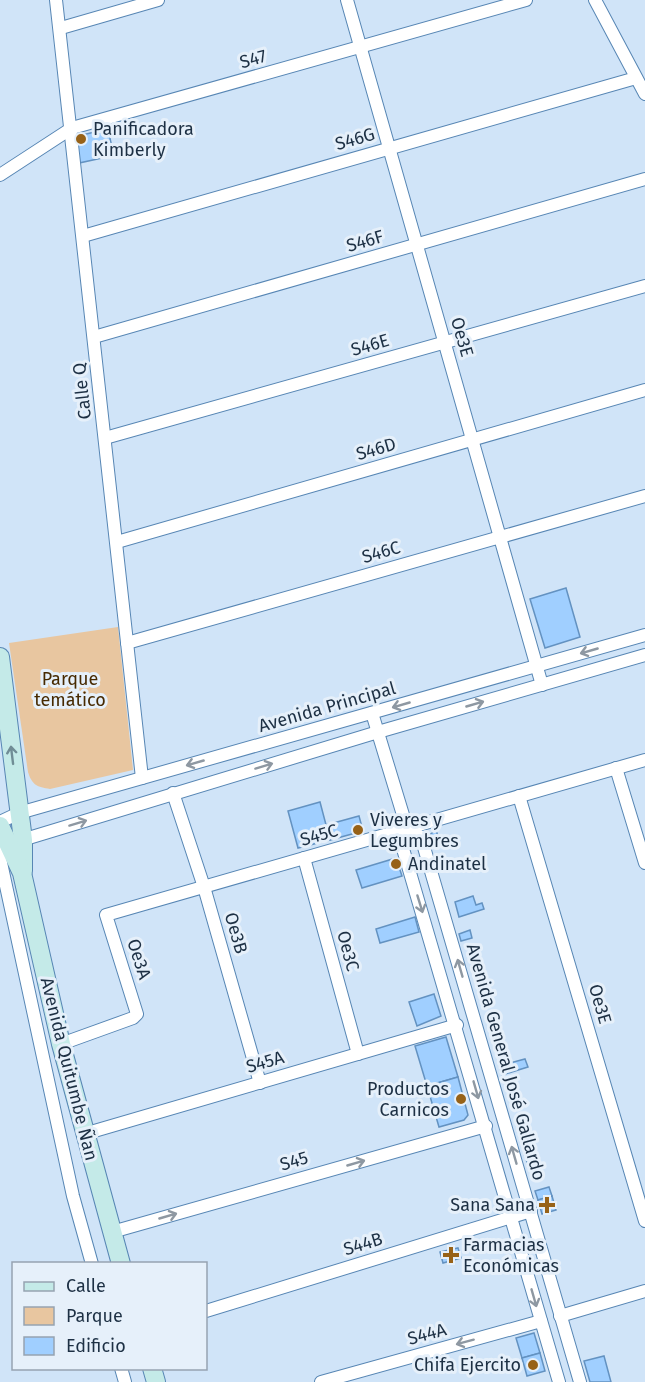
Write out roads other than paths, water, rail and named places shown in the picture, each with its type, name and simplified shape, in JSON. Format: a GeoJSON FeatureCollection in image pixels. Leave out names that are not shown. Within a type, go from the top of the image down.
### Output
{"type":"FeatureCollection","features":[{"type":"Feature","properties":{"kind":"street","name":"Calle Q"},"geometry":{"type":"LineString","coordinates":[[56,0],[61,28],[142,778]]}},
{"type":"Feature","properties":{"kind":"street"},"geometry":{"type":"LineString","coordinates":[[61,28],[158,0]]}},
{"type":"Feature","properties":{"kind":"street","name":"Oe3E"},"geometry":{"type":"LineString","coordinates":[[347,0],[542,685]]}},
{"type":"Feature","properties":{"kind":"street","name":"S47"},"geometry":{"type":"LineString","coordinates":[[0,175],[72,128],[526,0]]}},
{"type":"Feature","properties":{"kind":"street"},"geometry":{"type":"LineString","coordinates":[[595,0],[645,94]]}},
{"type":"Feature","properties":{"kind":"street","name":"S46G"},"geometry":{"type":"LineString","coordinates":[[83,236],[636,78]]}},
{"type":"Feature","properties":{"kind":"street","name":"S46F"},"geometry":{"type":"LineString","coordinates":[[94,337],[645,179]]}},
{"type":"Feature","properties":{"kind":"street","name":"S46E"},"geometry":{"type":"LineString","coordinates":[[105,438],[645,286]]}},
{"type":"Feature","properties":{"kind":"street","name":"S46D"},"geometry":{"type":"LineString","coordinates":[[117,542],[645,390]]}},
{"type":"Feature","properties":{"kind":"street","name":"S46C"},"geometry":{"type":"LineString","coordinates":[[127,643],[645,496]]}},
{"type":"Feature","properties":{"kind":"street","name":"Avenida Principal"},"geometry":{"type":"LineString","coordinates":[[0,824],[19,813],[645,635]]}},
{"type":"Feature","properties":{"kind":"street"},"geometry":{"type":"LineString","coordinates":[[92,1262],[73,1196],[11,848],[173,793],[645,655]]}},
{"type":"Feature","properties":{"kind":"street","name":"Avenida Quitumbe Ñan"},"geometry":{"type":"LineString","coordinates":[[0,657],[19,813],[11,848]]}},
{"type":"Feature","properties":{"kind":"street","name":"Avenida General José Gallardo"},"geometry":{"type":"LineString","coordinates":[[372,713],[407,828],[401,842],[486,1126],[559,1382]]}},
{"type":"Feature","properties":{"kind":"street","name":"S45C"},"geometry":{"type":"LineString","coordinates":[[106,915],[645,760]]}},
{"type":"Feature","properties":{"kind":"street"},"geometry":{"type":"LineString","coordinates":[[616,768],[645,863]]}},
{"type":"Feature","properties":{"kind":"street","name":"Oe3B"},"geometry":{"type":"LineString","coordinates":[[173,793],[204,887],[260,1083]]}},
{"type":"Feature","properties":{"kind":"street","name":"Oe3E"},"geometry":{"type":"LineString","coordinates":[[519,796],[645,1221]]}},
{"type":"Feature","properties":{"kind":"street","name":"Avenida Quitumbe Ñan"},"geometry":{"type":"LineString","coordinates":[[0,824],[22,873],[61,1044],[121,1262]]}},
{"type":"Feature","properties":{"kind":"street","name":"Avenida General José Gallardo"},"geometry":{"type":"LineString","coordinates":[[407,828],[421,837],[580,1382]]}},
{"type":"Feature","properties":{"kind":"street","name":"Oe3C"},"geometry":{"type":"LineString","coordinates":[[304,858],[358,1054]]}},
{"type":"Feature","properties":{"kind":"street","name":"Oe3A"},"geometry":{"type":"LineString","coordinates":[[61,1044],[133,1018],[137,1014],[106,915]]}},
{"type":"Feature","properties":{"kind":"street","name":"S45A"},"geometry":{"type":"LineString","coordinates":[[84,1134],[456,1026]]}},
{"type":"Feature","properties":{"kind":"street","name":"S45"},"geometry":{"type":"LineString","coordinates":[[112,1232],[486,1126]]}},
{"type":"Feature","properties":{"kind":"street","name":"S44B"},"geometry":{"type":"LineString","coordinates":[[207,1311],[531,1211]]}},
{"type":"Feature","properties":{"kind":"street"},"geometry":{"type":"LineString","coordinates":[[560,1316],[645,1291]]}},
{"type":"Feature","properties":{"kind":"street","name":"S44A"},"geometry":{"type":"LineString","coordinates":[[321,1382],[541,1321]]}},
{"type":"Feature","properties":{"kind":"place","name":"Panificadora Kimberly"},"geometry":{"type":"Point","coordinates":[81,139]}},
{"type":"Feature","properties":{"kind":"place","name":"Viveres y Legumbres"},"geometry":{"type":"Point","coordinates":[358,830]}},
{"type":"Feature","properties":{"kind":"place","name":"Andinatel"},"geometry":{"type":"Point","coordinates":[396,864]}},
{"type":"Feature","properties":{"kind":"place","name":"Productos Carnicos"},"geometry":{"type":"Point","coordinates":[461,1099]}},
{"type":"Feature","properties":{"kind":"place","name":"Sana Sana"},"geometry":{"type":"Point","coordinates":[547,1205]}},
{"type":"Feature","properties":{"kind":"place","name":"Farmacias Económicas"},"geometry":{"type":"Point","coordinates":[451,1255]}},
{"type":"Feature","properties":{"kind":"place","name":"Chifa Ejercito"},"geometry":{"type":"Point","coordinates":[533,1365]}},
{"type":"Feature","properties":{"kind":"park label","name":"Parque temático"},"geometry":{"type":"Point","coordinates":[70,689]}}]}
